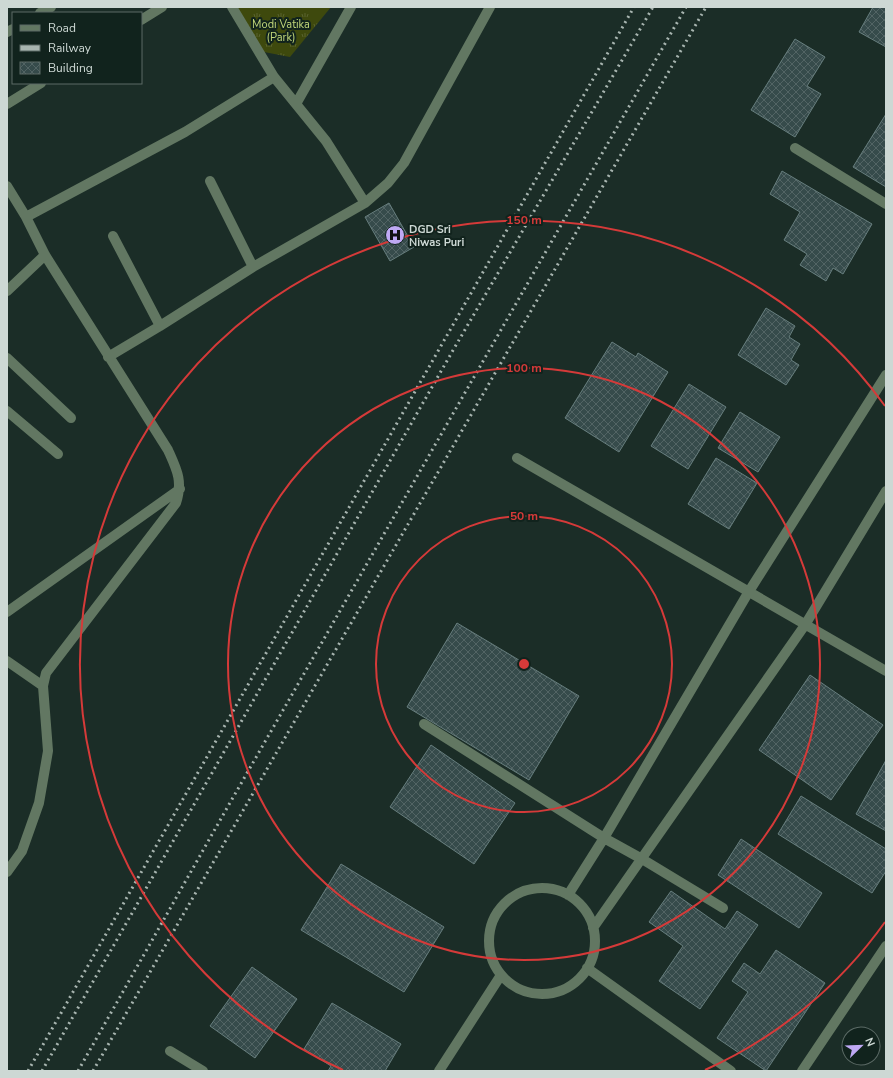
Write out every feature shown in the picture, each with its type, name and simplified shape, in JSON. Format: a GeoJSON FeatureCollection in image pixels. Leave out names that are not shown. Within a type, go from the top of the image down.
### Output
{"type":"FeatureCollection","features":[{"type":"Feature","properties":{"kind":"street"},"geometry":{"type":"LineString","coordinates":[[42,12],[51,7]]}},
{"type":"Feature","properties":{"kind":"street"},"geometry":{"type":"LineString","coordinates":[[142,19],[162,7]]}},
{"type":"Feature","properties":{"kind":"street"},"geometry":{"type":"LineString","coordinates":[[232,7],[274,77],[326,141],[365,203]]}},
{"type":"Feature","properties":{"kind":"street"},"geometry":{"type":"LineString","coordinates":[[296,104],[351,7]]}},
{"type":"Feature","properties":{"kind":"street"},"geometry":{"type":"LineString","coordinates":[[108,357],[160,326],[252,267],[365,203],[388,183],[404,163],[490,7]]}},
{"type":"Feature","properties":{"kind":"street"},"geometry":{"type":"LineString","coordinates":[[26,217],[185,132],[274,77]]}},
{"type":"Feature","properties":{"kind":"street"},"geometry":{"type":"LineString","coordinates":[[7,104],[39,84]]}},
{"type":"Feature","properties":{"kind":"street"},"geometry":{"type":"LineString","coordinates":[[795,148],[886,204]]}},
{"type":"Feature","properties":{"kind":"street"},"geometry":{"type":"LineString","coordinates":[[210,181],[252,267]]}},
{"type":"Feature","properties":{"kind":"street"},"geometry":{"type":"LineString","coordinates":[[7,186],[26,217],[45,256],[168,450],[178,472],[180,489],[176,503],[46,673],[43,686],[48,751],[39,803],[22,851],[7,872]]}},
{"type":"Feature","properties":{"kind":"street"},"geometry":{"type":"LineString","coordinates":[[113,236],[160,326]]}},
{"type":"Feature","properties":{"kind":"street"},"geometry":{"type":"LineString","coordinates":[[7,292],[45,256]]}},
{"type":"Feature","properties":{"kind":"street"},"geometry":{"type":"LineString","coordinates":[[7,358],[71,418]]}},
{"type":"Feature","properties":{"kind":"street"},"geometry":{"type":"LineString","coordinates":[[568,895],[604,838],[748,593],[886,375]]}},
{"type":"Feature","properties":{"kind":"street"},"geometry":{"type":"LineString","coordinates":[[7,411],[58,454]]}},
{"type":"Feature","properties":{"kind":"street"},"geometry":{"type":"LineString","coordinates":[[517,458],[748,593],[886,671]]}},
{"type":"Feature","properties":{"kind":"street"},"geometry":{"type":"LineString","coordinates":[[7,612],[180,489]]}},
{"type":"Feature","properties":{"kind":"street"},"geometry":{"type":"LineString","coordinates":[[593,928],[805,625],[886,491]]}},
{"type":"Feature","properties":{"kind":"street"},"geometry":{"type":"LineString","coordinates":[[7,661],[43,686]]}},
{"type":"Feature","properties":{"kind":"street"},"geometry":{"type":"LineString","coordinates":[[424,724],[604,838],[642,858],[723,908]]}},
{"type":"Feature","properties":{"kind":"street"},"geometry":{"type":"LineString","coordinates":[[550,888],[568,895],[581,906],[593,928],[594,953],[587,968],[571,985],[550,994],[527,992],[513,985],[501,975],[494,964],[489,946],[491,927],[499,909],[513,896],[531,889],[550,888]]}},
{"type":"Feature","properties":{"kind":"street"},"geometry":{"type":"LineString","coordinates":[[802,1071],[886,946]]}},
{"type":"Feature","properties":{"kind":"street"},"geometry":{"type":"LineString","coordinates":[[587,968],[731,1071]]}},
{"type":"Feature","properties":{"kind":"street"},"geometry":{"type":"LineString","coordinates":[[439,1071],[501,975]]}},
{"type":"Feature","properties":{"kind":"street"},"geometry":{"type":"LineString","coordinates":[[170,1051],[203,1071]]}},
{"type":"Feature","properties":{"kind":"green space","name":"Modi Vatika (Park)"},"geometry":{"type":"Polygon","coordinates":[[[234,7],[331,7],[290,57],[259,51],[234,7]]]}},
{"type":"Feature","properties":{"kind":"building"},"geometry":{"type":"Polygon","coordinates":[[[873,7],[886,7],[886,47],[859,32],[873,7]]]}},
{"type":"Feature","properties":{"kind":"building"},"geometry":{"type":"Polygon","coordinates":[[[795,39],[825,57],[807,86],[821,94],[795,137],[751,110],[795,39]]]}},
{"type":"Feature","properties":{"kind":"building"},"geometry":{"type":"Polygon","coordinates":[[[886,114],[886,187],[853,167],[886,114]]]}},
{"type":"Feature","properties":{"kind":"building"},"geometry":{"type":"Polygon","coordinates":[[[782,171],[872,224],[843,274],[833,268],[826,281],[800,265],[807,254],[784,240],[800,212],[770,194],[782,171]]]}},
{"type":"Feature","properties":{"kind":"building"},"geometry":{"type":"Polygon","coordinates":[[[389,203],[414,247],[390,261],[365,217],[389,203]]]}},
{"type":"Feature","properties":{"kind":"building"},"geometry":{"type":"Polygon","coordinates":[[[766,308],[795,326],[789,337],[800,344],[791,360],[799,365],[786,385],[738,355],[766,308]]]}},
{"type":"Feature","properties":{"kind":"building"},"geometry":{"type":"Polygon","coordinates":[[[612,342],[636,357],[638,353],[668,372],[619,452],[565,418],[612,342]]]}},
{"type":"Feature","properties":{"kind":"building"},"geometry":{"type":"Polygon","coordinates":[[[689,384],[726,407],[688,469],[651,446],[689,384]]]}},
{"type":"Feature","properties":{"kind":"building"},"geometry":{"type":"Polygon","coordinates":[[[740,412],[780,437],[758,472],[718,448],[740,412]]]}},
{"type":"Feature","properties":{"kind":"building"},"geometry":{"type":"Polygon","coordinates":[[[716,458],[757,483],[729,529],[688,504],[716,458]]]}},
{"type":"Feature","properties":{"kind":"building"},"geometry":{"type":"Polygon","coordinates":[[[457,623],[579,696],[529,780],[407,707],[457,623]]]}},
{"type":"Feature","properties":{"kind":"building"},"geometry":{"type":"Polygon","coordinates":[[[810,675],[883,725],[831,800],[759,750],[810,675]]]}},
{"type":"Feature","properties":{"kind":"building"},"geometry":{"type":"Polygon","coordinates":[[[431,745],[515,803],[474,864],[390,807],[431,745]]]}},
{"type":"Feature","properties":{"kind":"building"},"geometry":{"type":"Polygon","coordinates":[[[886,760],[886,831],[856,814],[886,760]]]}},
{"type":"Feature","properties":{"kind":"building"},"geometry":{"type":"Polygon","coordinates":[[[801,796],[886,849],[886,871],[872,893],[778,834],[801,796]]]}},
{"type":"Feature","properties":{"kind":"building"},"geometry":{"type":"Polygon","coordinates":[[[741,839],[822,893],[799,928],[718,875],[741,839]]]}},
{"type":"Feature","properties":{"kind":"building"},"geometry":{"type":"Polygon","coordinates":[[[341,864],[444,927],[404,992],[301,930],[341,864]]]}},
{"type":"Feature","properties":{"kind":"building"},"geometry":{"type":"Polygon","coordinates":[[[671,891],[725,929],[737,911],[758,925],[700,1009],[659,981],[683,946],[649,922],[671,891]]]}},
{"type":"Feature","properties":{"kind":"building"},"geometry":{"type":"Polygon","coordinates":[[[776,950],[825,983],[766,1071],[717,1038],[748,992],[732,981],[744,963],[760,974],[776,950]]]}},
{"type":"Feature","properties":{"kind":"building"},"geometry":{"type":"Polygon","coordinates":[[[252,967],[297,999],[255,1058],[210,1026],[252,967]]]}},
{"type":"Feature","properties":{"kind":"building"},"geometry":{"type":"Polygon","coordinates":[[[332,1003],[401,1044],[385,1071],[328,1071],[331,1066],[304,1049],[332,1003]]]}},
{"type":"Feature","properties":{"kind":"railway"},"geometry":{"type":"LineString","coordinates":[[28,1071],[634,7]]}},
{"type":"Feature","properties":{"kind":"railway"},"geometry":{"type":"LineString","coordinates":[[42,1071],[452,352],[653,7]]}},
{"type":"Feature","properties":{"kind":"railway"},"geometry":{"type":"LineString","coordinates":[[78,1071],[686,7]]}},
{"type":"Feature","properties":{"kind":"railway"},"geometry":{"type":"LineString","coordinates":[[93,1071],[706,7]]}},
{"type":"Feature","properties":{"kind":"place","name":"DGD Sri Niwas Puri"},"geometry":{"type":"Point","coordinates":[395,235]}}]}
